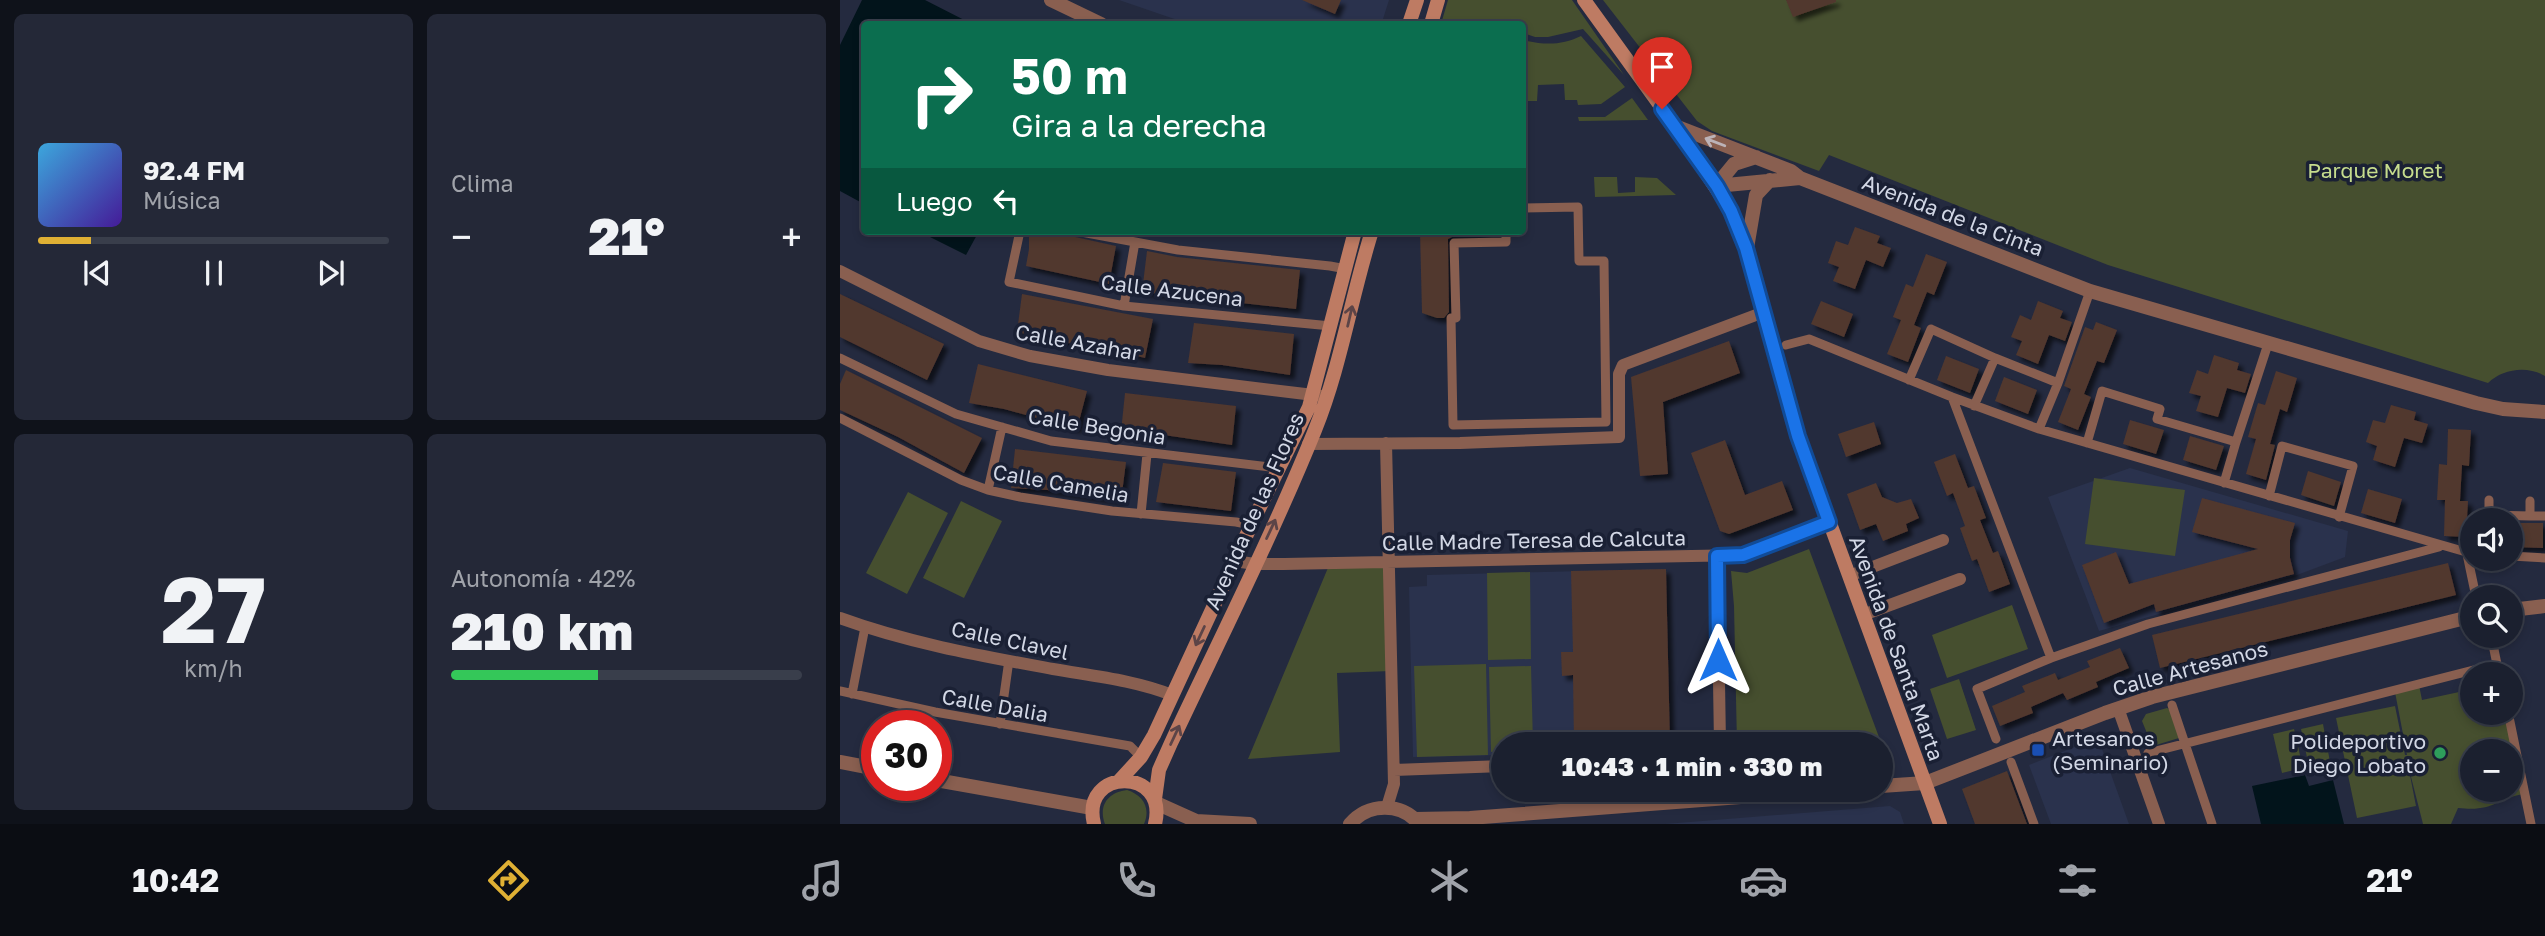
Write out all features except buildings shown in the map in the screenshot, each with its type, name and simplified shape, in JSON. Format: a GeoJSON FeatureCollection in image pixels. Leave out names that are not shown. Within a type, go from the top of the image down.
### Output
{"type":"FeatureCollection","features":[{"type":"Feature","properties":{"kind":"main road"},"geometry":{"type":"LineString","coordinates":[[1410,21],[1417,0]]}},
{"type":"Feature","properties":{"kind":"main road"},"geometry":{"type":"LineString","coordinates":[[1418,21],[1424,0]]}},
{"type":"Feature","properties":{"kind":"main road"},"geometry":{"type":"LineString","coordinates":[[1432,21],[1438,0]]}},
{"type":"Feature","properties":{"kind":"main road","name":"Avenida de Santa Marta"},"geometry":{"type":"LineString","coordinates":[[1584,0],[1717,186],[1731,211],[1746,248],[1798,436],[1940,824]]}},
{"type":"Feature","properties":{"kind":"main road","name":"Avenida de las Flores"},"geometry":{"type":"LineString","coordinates":[[1155,824],[1156,782],[1171,743],[1308,444],[1331,326],[1354,235]]}},
{"type":"Feature","properties":{"kind":"main road","name":"Avenida de las Flores"},"geometry":{"type":"LineString","coordinates":[[1092,808],[1098,793],[1119,780],[1141,757],[1278,468],[1319,396],[1346,329],[1371,235]]}},
{"type":"Feature","properties":{"kind":"main road"},"geometry":{"type":"LineString","coordinates":[[1119,780],[1140,784],[1155,801]]}},
{"type":"Feature","properties":{"kind":"main road"},"geometry":{"type":"LineString","coordinates":[[1092,808],[1094,824]]}},
{"type":"Feature","properties":{"kind":"street"},"geometry":{"type":"LineString","coordinates":[[1051,0],[1095,21]]}},
{"type":"Feature","properties":{"kind":"street","name":"Avenida de la Cinta"},"geometry":{"type":"LineString","coordinates":[[1675,126],[1791,171],[1800,178],[2090,291],[2476,403],[2503,409],[2545,412]]}},
{"type":"Feature","properties":{"kind":"street"},"geometry":{"type":"LineString","coordinates":[[1717,186],[1734,164],[1755,158]]}},
{"type":"Feature","properties":{"kind":"street","name":"Avenida de la Cinta"},"geometry":{"type":"LineString","coordinates":[[1717,186],[1800,178]]}},
{"type":"Feature","properties":{"kind":"street"},"geometry":{"type":"LineString","coordinates":[[1746,248],[1756,195],[1770,180]]}},
{"type":"Feature","properties":{"kind":"street"},"geometry":{"type":"LineString","coordinates":[[1506,235],[1506,242],[1454,243],[1456,318],[1451,318],[1453,425],[1606,422],[1604,261],[1579,261],[1578,207],[1526,208]]}},
{"type":"Feature","properties":{"kind":"street","name":"Calle Azucena"},"geometry":{"type":"LineString","coordinates":[[1019,235],[1009,282],[1124,306],[1331,326]]}},
{"type":"Feature","properties":{"kind":"street"},"geometry":{"type":"LineString","coordinates":[[1097,235],[1178,250],[1346,269]]}},
{"type":"Feature","properties":{"kind":"street"},"geometry":{"type":"LineString","coordinates":[[1124,306],[1135,242]]}},
{"type":"Feature","properties":{"kind":"street","name":"Calle Azahar"},"geometry":{"type":"LineString","coordinates":[[840,271],[979,341],[1030,356],[1108,370],[1319,396]]}},
{"type":"Feature","properties":{"kind":"street"},"geometry":{"type":"LineString","coordinates":[[2039,429],[2090,291]]}},
{"type":"Feature","properties":{"kind":"street"},"geometry":{"type":"LineString","coordinates":[[1308,444],[1619,437],[1619,374],[1623,365],[1764,312]]}},
{"type":"Feature","properties":{"kind":"street"},"geometry":{"type":"LineString","coordinates":[[1909,380],[1931,329],[2058,383]]}},
{"type":"Feature","properties":{"kind":"street"},"geometry":{"type":"LineString","coordinates":[[1786,345],[1809,339],[1974,406],[2039,429],[2460,552]]}},
{"type":"Feature","properties":{"kind":"street"},"geometry":{"type":"LineString","coordinates":[[2224,483],[2268,344]]}},
{"type":"Feature","properties":{"kind":"street","name":"Calle Begonia"},"geometry":{"type":"LineString","coordinates":[[840,358],[956,414],[1051,441],[1278,468]]}},
{"type":"Feature","properties":{"kind":"street"},"geometry":{"type":"LineString","coordinates":[[1974,406],[1995,358]]}},
{"type":"Feature","properties":{"kind":"street"},"geometry":{"type":"LineString","coordinates":[[2087,443],[2102,391],[2160,408],[2157,419],[2236,442]]}},
{"type":"Feature","properties":{"kind":"street"},"geometry":{"type":"LineString","coordinates":[[1952,397],[2051,659]]}},
{"type":"Feature","properties":{"kind":"street","name":"Calle Camelia"},"geometry":{"type":"LineString","coordinates":[[840,418],[961,480],[988,490],[1020,498],[1251,525]]}},
{"type":"Feature","properties":{"kind":"street"},"geometry":{"type":"LineString","coordinates":[[988,490],[1002,427]]}},
{"type":"Feature","properties":{"kind":"street"},"geometry":{"type":"LineString","coordinates":[[1386,443],[1394,770],[1394,784],[1387,807]]}},
{"type":"Feature","properties":{"kind":"street"},"geometry":{"type":"LineString","coordinates":[[2269,496],[2283,446],[2353,466],[2339,517]]}},
{"type":"Feature","properties":{"kind":"street"},"geometry":{"type":"LineString","coordinates":[[1141,514],[1147,454]]}},
{"type":"Feature","properties":{"kind":"street"},"geometry":{"type":"LineString","coordinates":[[2489,500],[2489,508]]}},
{"type":"Feature","properties":{"kind":"street"},"geometry":{"type":"LineString","coordinates":[[2530,501],[2530,516]]}},
{"type":"Feature","properties":{"kind":"street"},"geometry":{"type":"LineString","coordinates":[[2523,516],[2545,516]]}},
{"type":"Feature","properties":{"kind":"street","name":"Calle Madre Teresa de Calcuta"},"geometry":{"type":"LineString","coordinates":[[1234,561],[1255,564],[1743,555],[1829,522]]}},
{"type":"Feature","properties":{"kind":"street"},"geometry":{"type":"LineString","coordinates":[[1849,576],[1942,540]]}},
{"type":"Feature","properties":{"kind":"street"},"geometry":{"type":"LineString","coordinates":[[1996,739],[1977,690],[2051,659],[2148,624],[2442,547]]}},
{"type":"Feature","properties":{"kind":"street"},"geometry":{"type":"LineString","coordinates":[[1717,556],[1720,732]]}},
{"type":"Feature","properties":{"kind":"street"},"geometry":{"type":"LineString","coordinates":[[2523,557],[2545,558]]}},
{"type":"Feature","properties":{"kind":"street"},"geometry":{"type":"LineString","coordinates":[[1863,615],[1961,579]]}},
{"type":"Feature","properties":{"kind":"street"},"geometry":{"type":"LineString","coordinates":[[2523,609],[2545,606]]}},
{"type":"Feature","properties":{"kind":"street","name":"Calle Clavel"},"geometry":{"type":"LineString","coordinates":[[840,618],[865,627],[1009,660],[1148,686],[1172,695]]}},
{"type":"Feature","properties":{"kind":"street","name":"Calle Artesanos"},"geometry":{"type":"LineString","coordinates":[[1893,785],[1925,783],[2152,697],[2460,619]]}},
{"type":"Feature","properties":{"kind":"street"},"geometry":{"type":"LineString","coordinates":[[852,694],[865,627]]}},
{"type":"Feature","properties":{"kind":"street"},"geometry":{"type":"LineString","coordinates":[[1000,724],[1009,660]]}},
{"type":"Feature","properties":{"kind":"street"},"geometry":{"type":"LineString","coordinates":[[2148,753],[2460,678]]}},
{"type":"Feature","properties":{"kind":"street","name":"Calle Dalia"},"geometry":{"type":"LineString","coordinates":[[840,691],[1000,724],[1130,746],[1141,757]]}},
{"type":"Feature","properties":{"kind":"street"},"geometry":{"type":"LineString","coordinates":[[2172,705],[2212,824]]}},
{"type":"Feature","properties":{"kind":"street"},"geometry":{"type":"LineString","coordinates":[[2119,708],[2159,824]]}},
{"type":"Feature","properties":{"kind":"street"},"geometry":{"type":"LineString","coordinates":[[2511,725],[2531,824]]}},
{"type":"Feature","properties":{"kind":"street"},"geometry":{"type":"LineString","coordinates":[[840,762],[861,766]]}},
{"type":"Feature","properties":{"kind":"street"},"geometry":{"type":"LineString","coordinates":[[2011,762],[2034,824]]}},
{"type":"Feature","properties":{"kind":"street"},"geometry":{"type":"LineString","coordinates":[[1394,770],[1491,766]]}},
{"type":"Feature","properties":{"kind":"street"},"geometry":{"type":"LineString","coordinates":[[952,783],[1092,808]]}},
{"type":"Feature","properties":{"kind":"street"},"geometry":{"type":"LineString","coordinates":[[1155,801],[1191,822],[1250,824]]}},
{"type":"Feature","properties":{"kind":"street"},"geometry":{"type":"LineString","coordinates":[[1334,824],[1352,822],[1364,812],[1387,807],[1402,811],[1417,822],[1638,802]]}},
{"type":"Feature","properties":{"kind":"street"},"geometry":{"type":"LineString","coordinates":[[1456,824],[1471,818]]}},
{"type":"Feature","properties":{"kind":"shaded area"},"geometry":{"type":"Polygon","coordinates":[[[862,0],[925,0],[966,21],[861,21],[861,202],[840,191],[840,45],[862,0]]]}},
{"type":"Feature","properties":{"kind":"shaded area"},"geometry":{"type":"Polygon","coordinates":[[[1119,0],[1389,0],[1383,19],[1376,21],[1180,21],[1119,0]]]}},
{"type":"Feature","properties":{"kind":"shaded area"},"geometry":{"type":"Polygon","coordinates":[[[926,235],[977,235],[966,255],[926,235]]]}},
{"type":"Feature","properties":{"kind":"shaded area"},"geometry":{"type":"Polygon","coordinates":[[[2130,468],[2348,531],[2345,557],[2297,575],[2099,631],[2048,497],[2130,468]]]}},
{"type":"Feature","properties":{"kind":"shaded area"},"geometry":{"type":"Polygon","coordinates":[[[1666,569],[1670,732],[1491,732],[1491,755],[1413,757],[1409,587],[1427,586],[1427,575],[1666,569]]]}},
{"type":"Feature","properties":{"kind":"shaded area"},"geometry":{"type":"Polygon","coordinates":[[[2098,738],[2129,824],[2051,824],[2029,765],[2098,738]]]}},
{"type":"Feature","properties":{"kind":"shaded area"},"geometry":{"type":"Polygon","coordinates":[[[2305,775],[2309,786],[2333,780],[2344,824],[2261,824],[2252,786],[2305,775]]]}},
{"type":"Feature","properties":{"kind":"shaded area"},"geometry":{"type":"Polygon","coordinates":[[[1890,806],[1900,812],[1904,824],[1665,824],[1890,806]]]}},
{"type":"Feature","properties":{"kind":"green space"},"geometry":{"type":"Polygon","coordinates":[[[1448,0],[1572,0],[1624,75],[1583,29],[1548,37],[1535,37],[1526,34],[1526,21],[1442,21],[1448,0]]]}},
{"type":"Feature","properties":{"kind":"green space","name":"Parque Moret"},"geometry":{"type":"Polygon","coordinates":[[[1603,0],[2545,0],[2545,376],[2530,370],[2515,370],[2500,374],[2488,383],[2108,265],[1829,155],[1819,171],[1712,131],[1697,121],[1603,0]]]}},
{"type":"Feature","properties":{"kind":"green space"},"geometry":{"type":"Polygon","coordinates":[[[1581,36],[1625,87],[1601,104],[1578,105],[1577,100],[1565,100],[1564,84],[1538,85],[1537,101],[1526,101],[1527,41],[1568,41],[1581,36]]]}},
{"type":"Feature","properties":{"kind":"green space"},"geometry":{"type":"Polygon","coordinates":[[[1632,98],[1648,120],[1579,121],[1578,117],[1605,117],[1632,98]]]}},
{"type":"Feature","properties":{"kind":"green space"},"geometry":{"type":"Polygon","coordinates":[[[1594,177],[1617,177],[1618,193],[1635,192],[1635,177],[1657,178],[1676,195],[1595,197],[1594,177]]]}},
{"type":"Feature","properties":{"kind":"green space"},"geometry":{"type":"Polygon","coordinates":[[[2094,478],[2185,490],[2175,556],[2085,544],[2094,478]]]}},
{"type":"Feature","properties":{"kind":"green space"},"geometry":{"type":"Polygon","coordinates":[[[908,492],[948,513],[907,594],[866,573],[908,492]]]}},
{"type":"Feature","properties":{"kind":"green space"},"geometry":{"type":"Polygon","coordinates":[[[961,501],[1002,521],[964,598],[923,578],[961,501]]]}},
{"type":"Feature","properties":{"kind":"green space"},"geometry":{"type":"Polygon","coordinates":[[[1809,549],[1877,732],[1737,732],[1731,571],[1747,573],[1809,549]]]}},
{"type":"Feature","properties":{"kind":"green space"},"geometry":{"type":"Polygon","coordinates":[[[1389,562],[1391,671],[1337,673],[1340,752],[1248,759],[1330,563],[1389,562]]]}},
{"type":"Feature","properties":{"kind":"green space"},"geometry":{"type":"Polygon","coordinates":[[[1530,572],[1531,659],[1488,660],[1487,573],[1530,572]]]}},
{"type":"Feature","properties":{"kind":"green space"},"geometry":{"type":"Polygon","coordinates":[[[2012,605],[2028,649],[1947,678],[1932,635],[2012,605]]]}},
{"type":"Feature","properties":{"kind":"green space"},"geometry":{"type":"Polygon","coordinates":[[[1486,664],[1488,755],[1417,757],[1414,666],[1486,664]]]}},
{"type":"Feature","properties":{"kind":"green space"},"geometry":{"type":"Polygon","coordinates":[[[1531,666],[1533,732],[1491,732],[1491,752],[1489,667],[1531,666]]]}},
{"type":"Feature","properties":{"kind":"green space"},"geometry":{"type":"Polygon","coordinates":[[[1959,679],[1976,730],[1947,739],[1930,689],[1959,679]]]}},
{"type":"Feature","properties":{"kind":"green space"},"geometry":{"type":"Polygon","coordinates":[[[2419,685],[2422,700],[2460,692],[2460,725],[2509,725],[2512,739],[2460,739],[2460,802],[2498,802],[2486,807],[2458,808],[2451,824],[2423,824],[2408,765],[2416,806],[2357,818],[2336,718],[2395,706],[2407,755],[2395,692],[2419,685]]]}},
{"type":"Feature","properties":{"kind":"green space"},"geometry":{"type":"Polygon","coordinates":[[[2167,708],[2174,712],[2179,738],[2156,745],[2151,743],[2142,721],[2146,714],[2167,708]]]}},
{"type":"Feature","properties":{"kind":"green space"},"geometry":{"type":"Polygon","coordinates":[[[2323,724],[2330,762],[2309,767],[2301,729],[2323,724]]]}},
{"type":"Feature","properties":{"kind":"green space"},"geometry":{"type":"Polygon","coordinates":[[[2294,729],[2303,768],[2282,773],[2273,734],[2294,729]]]}},
{"type":"Feature","properties":{"kind":"green space"},"geometry":{"type":"Polygon","coordinates":[[[1127,790],[1137,795],[1144,803],[1147,813],[1144,824],[1105,824],[1103,811],[1106,801],[1120,791],[1127,790]]]}},
{"type":"Feature","properties":{"kind":"place","name":"Artesanos (Seminario)"},"geometry":{"type":"Point","coordinates":[2038,750]}},
{"type":"Feature","properties":{"kind":"place","name":"Polideportivo Diego Lobato"},"geometry":{"type":"Point","coordinates":[2440,753]}},
{"type":"Feature","properties":{"kind":"route"},"geometry":{"type":"LineString","coordinates":[[1662,109],[1717,186],[1746,248],[1798,436],[1829,522],[1743,555],[1717,556],[1718,660]]}}]}
